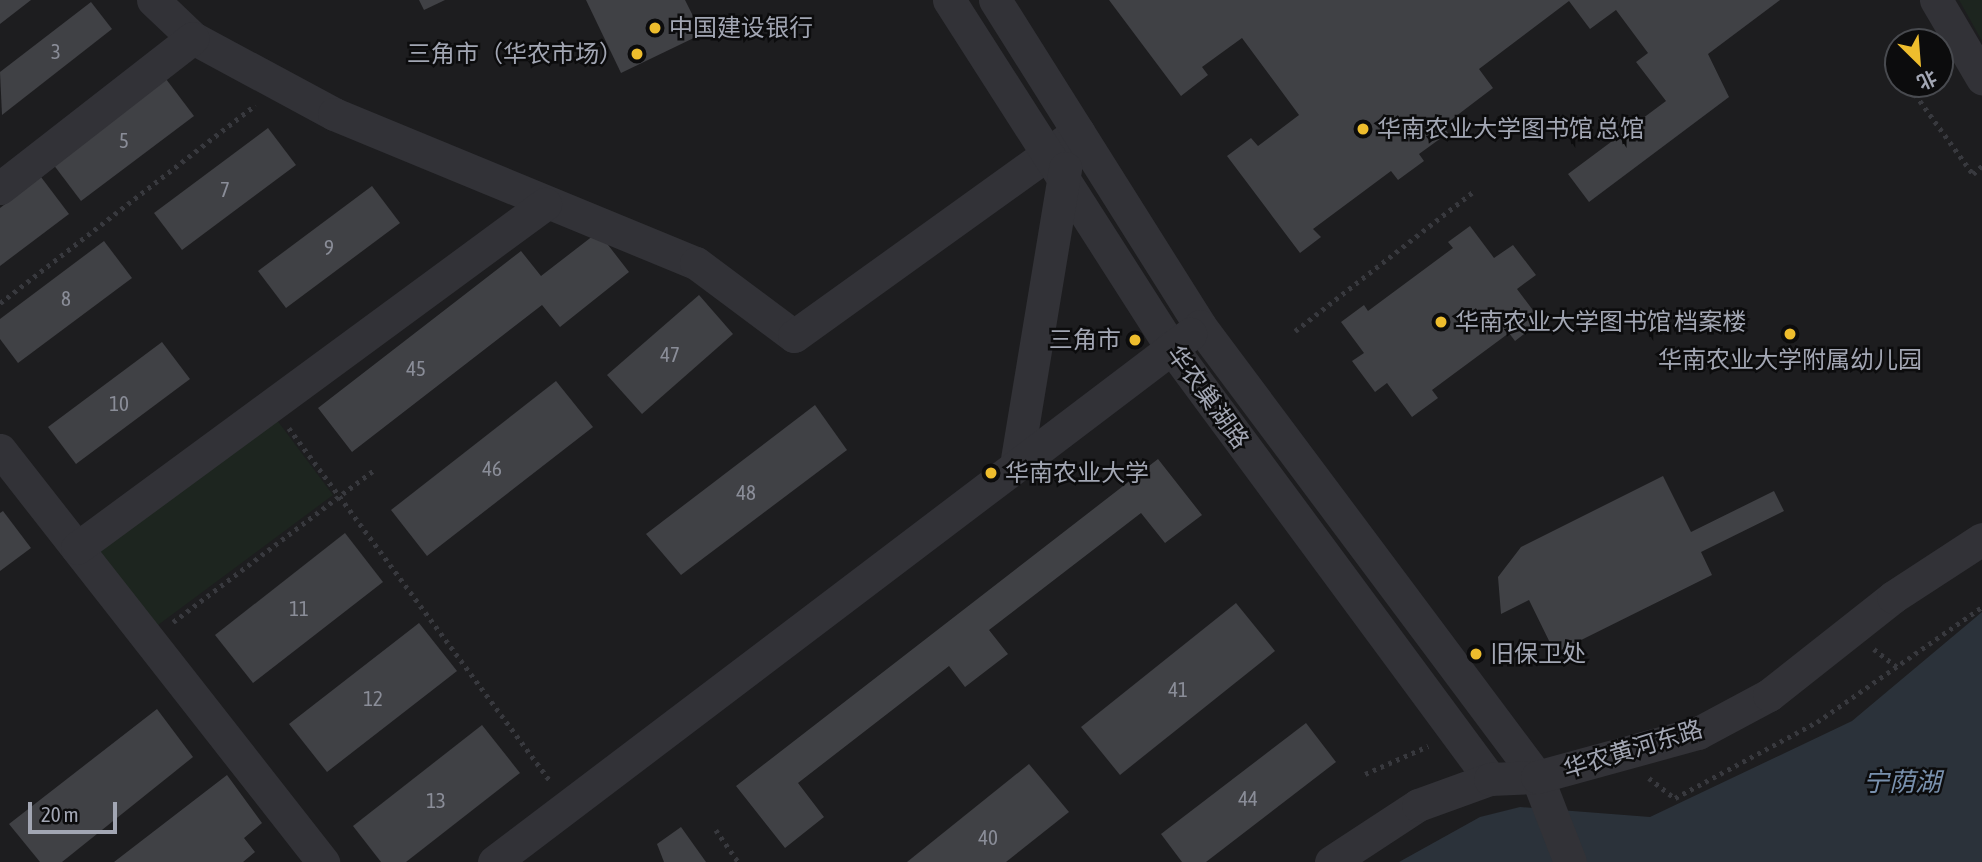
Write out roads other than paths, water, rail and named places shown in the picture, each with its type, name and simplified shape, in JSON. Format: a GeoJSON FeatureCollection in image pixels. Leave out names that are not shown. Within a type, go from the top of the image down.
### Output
{"type":"FeatureCollection","features":[{"type":"Feature","properties":{"kind":"street"},"geometry":{"type":"LineString","coordinates":[[152,0],[193,38],[280,85],[545,204],[696,263],[794,336],[1055,166],[1078,132]]}},
{"type":"Feature","properties":{"kind":"street","name":"华农巢湖路"},"geometry":{"type":"LineString","coordinates":[[949,0],[1171,347],[1490,779]]}},
{"type":"Feature","properties":{"kind":"street","name":"华农巢湖路"},"geometry":{"type":"LineString","coordinates":[[995,0],[1200,326],[1537,777],[1570,862]]}},
{"type":"Feature","properties":{"kind":"street"},"geometry":{"type":"LineString","coordinates":[[1936,0],[1982,78]]}},
{"type":"Feature","properties":{"kind":"street"},"geometry":{"type":"LineString","coordinates":[[0,188],[193,38]]}},
{"type":"Feature","properties":{"kind":"street"},"geometry":{"type":"LineString","coordinates":[[1017,459],[1055,166]]}},
{"type":"Feature","properties":{"kind":"street"},"geometry":{"type":"LineString","coordinates":[[77,548],[545,204]]}},
{"type":"Feature","properties":{"kind":"street"},"geometry":{"type":"LineString","coordinates":[[494,862],[1017,459],[1200,326]]}},
{"type":"Feature","properties":{"kind":"street"},"geometry":{"type":"LineString","coordinates":[[0,450],[323,862]]}},
{"type":"Feature","properties":{"kind":"street","name":"华农黄河东路"},"geometry":{"type":"LineString","coordinates":[[1331,862],[1418,805],[1490,779],[1537,777],[1698,733],[1769,695],[1894,597],[1982,539]]}},
{"type":"Feature","properties":{"kind":"water","name":"宁荫湖"},"geometry":{"type":"Polygon","coordinates":[[[1982,612],[1982,862],[1399,862],[1480,817],[1520,807],[1650,817],[1852,721],[1982,612]]]}},
{"type":"Feature","properties":{"kind":"place","name":"中国建设银行"},"geometry":{"type":"Point","coordinates":[655,28]}},
{"type":"Feature","properties":{"kind":"place","name":"三角市（华农市场）"},"geometry":{"type":"Point","coordinates":[637,54]}},
{"type":"Feature","properties":{"kind":"place","name":"华南农业大学图书馆 总馆"},"geometry":{"type":"Point","coordinates":[1363,129]}},
{"type":"Feature","properties":{"kind":"place","name":"华南农业大学图书馆 档案楼"},"geometry":{"type":"Point","coordinates":[1441,322]}},
{"type":"Feature","properties":{"kind":"place","name":"华南农业大学附属幼儿园"},"geometry":{"type":"Point","coordinates":[1790,334]}},
{"type":"Feature","properties":{"kind":"place","name":"三角市"},"geometry":{"type":"Point","coordinates":[1135,340]}},
{"type":"Feature","properties":{"kind":"place","name":"华南农业大学"},"geometry":{"type":"Point","coordinates":[991,473]}},
{"type":"Feature","properties":{"kind":"place","name":"旧保卫处"},"geometry":{"type":"Point","coordinates":[1476,654]}}]}
